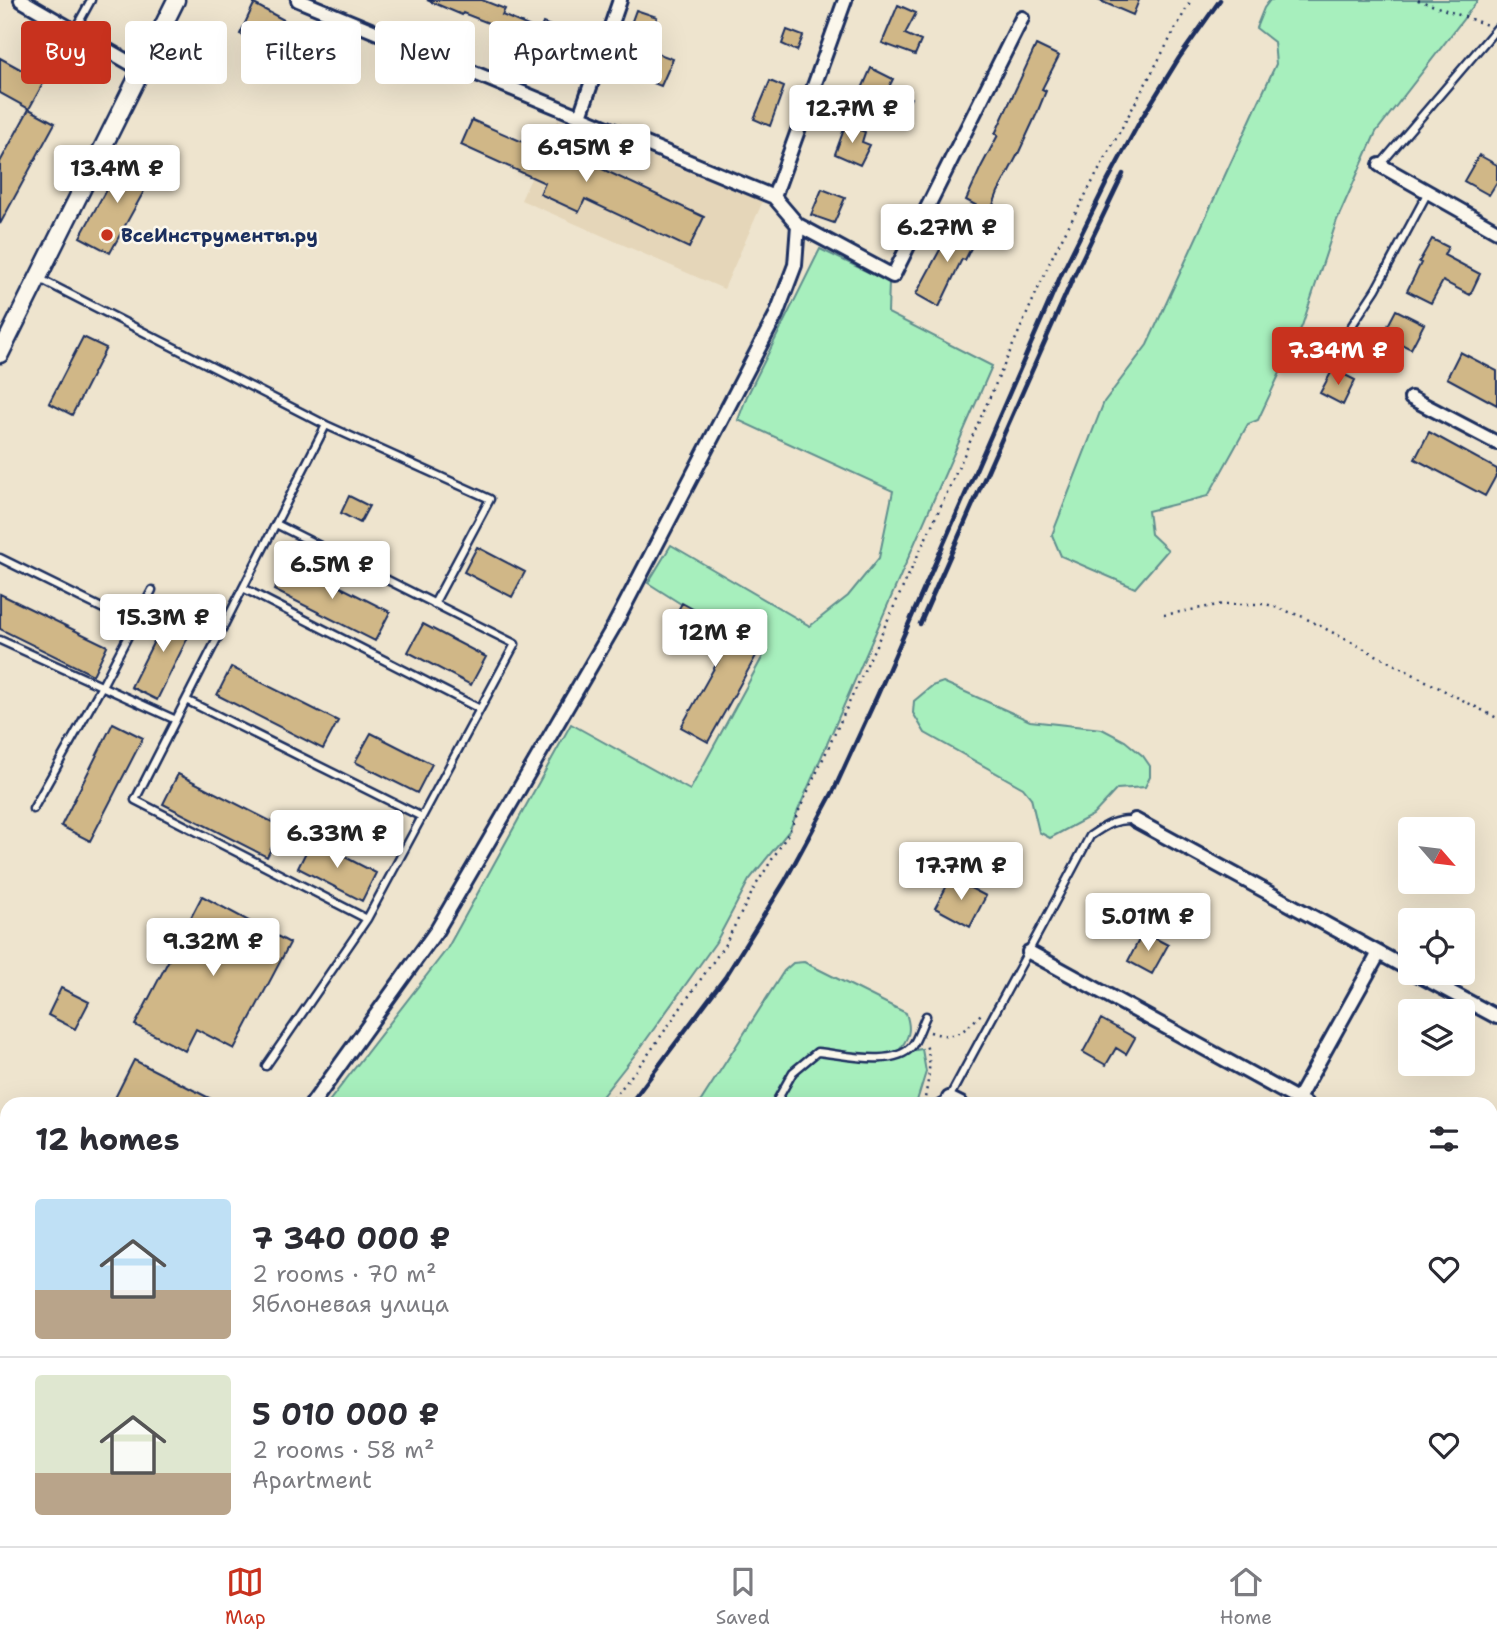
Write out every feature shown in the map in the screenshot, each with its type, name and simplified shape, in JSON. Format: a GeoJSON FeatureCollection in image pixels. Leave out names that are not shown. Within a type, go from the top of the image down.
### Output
{"type":"FeatureCollection","features":[{"type":"Feature","properties":{"kind":"main road"},"geometry":{"type":"LineString","coordinates":[[166,21],[176,0]]}},
{"type":"Feature","properties":{"kind":"main road"},"geometry":{"type":"LineString","coordinates":[[0,354],[135,84]]}},
{"type":"Feature","properties":{"kind":"street"},"geometry":{"type":"LineString","coordinates":[[20,0],[57,21]]}},
{"type":"Feature","properties":{"kind":"street"},"geometry":{"type":"LineString","coordinates":[[298,0],[774,197],[798,225],[893,276],[1022,18]]}},
{"type":"Feature","properties":{"kind":"street"},"geometry":{"type":"LineString","coordinates":[[580,116],[620,0]]}},
{"type":"Feature","properties":{"kind":"street"},"geometry":{"type":"LineString","coordinates":[[774,197],[845,0]]}},
{"type":"Feature","properties":{"kind":"street"},"geometry":{"type":"LineString","coordinates":[[1380,165],[1497,231]]}},
{"type":"Feature","properties":{"kind":"street"},"geometry":{"type":"LineString","coordinates":[[317,1097],[437,930],[614,626],[776,315],[796,265],[798,225]]}},
{"type":"Feature","properties":{"kind":"street"},"geometry":{"type":"LineString","coordinates":[[1411,398],[1497,443]]}},
{"type":"Feature","properties":{"kind":"street"},"geometry":{"type":"LineString","coordinates":[[1135,820],[1398,963]]}},
{"type":"Feature","properties":{"kind":"street"},"geometry":{"type":"LineString","coordinates":[[1029,952],[1289,1097]]}},
{"type":"Feature","properties":{"kind":"street"},"geometry":{"type":"LineString","coordinates":[[1303,1097],[1379,953]]}},
{"type":"Feature","properties":{"kind":"street"},"geometry":{"type":"LineString","coordinates":[[1437,985],[1497,1017]]}},
{"type":"Feature","properties":{"kind":"lane"},"geometry":{"type":"LineString","coordinates":[[79,21],[91,0]]}},
{"type":"Feature","properties":{"kind":"lane"},"geometry":{"type":"LineString","coordinates":[[1380,165],[1497,28]]}},
{"type":"Feature","properties":{"kind":"lane"},"geometry":{"type":"LineString","coordinates":[[1333,354],[1376,289],[1429,192]]}},
{"type":"Feature","properties":{"kind":"lane"},"geometry":{"type":"LineString","coordinates":[[38,278],[326,425],[490,499],[433,604]]}},
{"type":"Feature","properties":{"kind":"lane"},"geometry":{"type":"LineString","coordinates":[[326,425],[135,800],[367,919]]}},
{"type":"Feature","properties":{"kind":"lane"},"geometry":{"type":"LineString","coordinates":[[265,1066],[367,919],[515,645],[276,524]]}},
{"type":"Feature","properties":{"kind":"lane"},"geometry":{"type":"LineString","coordinates":[[0,558],[134,624]]}},
{"type":"Feature","properties":{"kind":"lane"},"geometry":{"type":"LineString","coordinates":[[243,588],[481,709]]}},
{"type":"Feature","properties":{"kind":"lane"},"geometry":{"type":"LineString","coordinates":[[33,809],[152,590]]}},
{"type":"Feature","properties":{"kind":"lane"},"geometry":{"type":"LineString","coordinates":[[0,640],[176,720]]}},
{"type":"Feature","properties":{"kind":"lane"},"geometry":{"type":"LineString","coordinates":[[186,700],[422,817]]}},
{"type":"Feature","properties":{"kind":"lane"},"geometry":{"type":"LineString","coordinates":[[952,1097],[1090,836],[1121,819],[1135,820]]}},
{"type":"Feature","properties":{"kind":"lane"},"geometry":{"type":"LineString","coordinates":[[779,1097],[793,1072],[817,1052],[884,1059],[898,1055],[912,1046],[926,1016]]}},
{"type":"Feature","properties":{"kind":"path"},"geometry":{"type":"LineString","coordinates":[[615,1097],[647,1056],[724,946],[788,834],[952,482],[1054,253],[1191,0]]}},
{"type":"Feature","properties":{"kind":"path"},"geometry":{"type":"LineString","coordinates":[[1418,0],[1497,28]]}},
{"type":"Feature","properties":{"kind":"path"},"geometry":{"type":"LineString","coordinates":[[1164,615],[1223,604],[1266,604],[1301,616],[1497,718]]}},
{"type":"Feature","properties":{"kind":"path"},"geometry":{"type":"LineString","coordinates":[[920,1028],[950,1037],[960,1033],[983,1012],[999,1004]]}},
{"type":"Feature","properties":{"kind":"path"},"geometry":{"type":"LineString","coordinates":[[920,1028],[928,1050],[930,1071],[925,1097]]}},
{"type":"Feature","properties":{"kind":"shaded area"},"geometry":{"type":"Polygon","coordinates":[[[558,120],[763,201],[724,289],[521,200],[558,120]]]}},
{"type":"Feature","properties":{"kind":"green space"},"geometry":{"type":"Polygon","coordinates":[[[1270,0],[1478,0],[1376,132],[1337,220],[1302,326],[1258,420],[1248,424],[1208,496],[1148,511],[1151,534],[1168,550],[1135,588],[1061,556],[1052,535],[1104,402],[1147,345],[1276,64],[1274,42],[1256,28],[1270,0]]]}},
{"type":"Feature","properties":{"kind":"green space"},"geometry":{"type":"Polygon","coordinates":[[[820,249],[889,282],[888,313],[992,366],[789,831],[749,880],[716,942],[602,1097],[332,1097],[447,949],[571,724],[690,790],[763,656],[648,583],[671,545],[810,626],[848,596],[879,558],[893,491],[738,420],[747,396],[820,249]]]}},
{"type":"Feature","properties":{"kind":"green space"},"geometry":{"type":"Polygon","coordinates":[[[943,682],[1030,721],[1102,729],[1125,741],[1143,756],[1150,766],[1150,777],[1145,787],[1117,789],[1093,815],[1050,838],[1039,832],[1031,798],[1023,788],[925,733],[913,713],[914,701],[932,686],[943,682]]]}},
{"type":"Feature","properties":{"kind":"green space"},"geometry":{"type":"Polygon","coordinates":[[[804,962],[906,1013],[908,1034],[897,1053],[922,1049],[926,1072],[918,1097],[703,1097],[784,971],[793,963],[804,962]]]}},
{"type":"Feature","properties":{"kind":"building"},"geometry":{"type":"Polygon","coordinates":[[[427,0],[482,0],[505,9],[502,15],[516,21],[489,21],[489,23],[463,13],[462,15],[427,0]]]}},
{"type":"Feature","properties":{"kind":"building"},"geometry":{"type":"Polygon","coordinates":[[[1098,0],[1139,0],[1133,15],[1098,0]]]}},
{"type":"Feature","properties":{"kind":"building"},"geometry":{"type":"Polygon","coordinates":[[[254,4],[286,21],[246,21],[254,4]]]}},
{"type":"Feature","properties":{"kind":"building"},"geometry":{"type":"Polygon","coordinates":[[[898,5],[916,13],[905,34],[921,41],[915,55],[882,43],[898,5]]]}},
{"type":"Feature","properties":{"kind":"building"},"geometry":{"type":"Polygon","coordinates":[[[636,10],[657,17],[656,21],[632,21],[636,10]]]}},
{"type":"Feature","properties":{"kind":"building"},"geometry":{"type":"Polygon","coordinates":[[[787,30],[803,36],[797,51],[782,44],[787,30]]]}},
{"type":"Feature","properties":{"kind":"building"},"geometry":{"type":"Polygon","coordinates":[[[1036,45],[1059,56],[1042,89],[1046,91],[1037,113],[990,213],[966,200],[998,135],[995,134],[1036,45]]]}},
{"type":"Feature","properties":{"kind":"building"},"geometry":{"type":"Polygon","coordinates":[[[662,55],[673,59],[662,84],[662,55]]]}},
{"type":"Feature","properties":{"kind":"building"},"geometry":{"type":"Polygon","coordinates":[[[0,58],[21,69],[21,84],[43,84],[29,109],[0,93],[0,58]]]}},
{"type":"Feature","properties":{"kind":"building"},"geometry":{"type":"Polygon","coordinates":[[[871,68],[893,79],[889,87],[911,98],[900,121],[857,100],[871,68]]]}},
{"type":"Feature","properties":{"kind":"building"},"geometry":{"type":"Polygon","coordinates":[[[770,81],[784,87],[770,126],[754,119],[770,81]]]}},
{"type":"Feature","properties":{"kind":"building"},"geometry":{"type":"Polygon","coordinates":[[[29,109],[55,123],[0,224],[0,162],[29,109]]]}},
{"type":"Feature","properties":{"kind":"building"},"geometry":{"type":"Polygon","coordinates":[[[472,120],[557,157],[560,149],[704,217],[689,248],[585,199],[579,212],[540,194],[545,183],[461,145],[472,120]]]}},
{"type":"Feature","properties":{"kind":"building"},"geometry":{"type":"Polygon","coordinates":[[[846,124],[865,132],[862,142],[870,145],[860,165],[835,154],[846,124]]]}},
{"type":"Feature","properties":{"kind":"building"},"geometry":{"type":"Polygon","coordinates":[[[1479,155],[1497,165],[1497,182],[1489,195],[1464,181],[1479,155]]]}},
{"type":"Feature","properties":{"kind":"building"},"geometry":{"type":"Polygon","coordinates":[[[124,157],[154,173],[110,253],[80,237],[124,157]]]}},
{"type":"Feature","properties":{"kind":"building"},"geometry":{"type":"Polygon","coordinates":[[[822,189],[845,198],[834,223],[811,215],[822,189]]]}},
{"type":"Feature","properties":{"kind":"building"},"geometry":{"type":"Polygon","coordinates":[[[955,222],[978,234],[965,260],[962,259],[939,307],[916,294],[955,222]]]}},
{"type":"Feature","properties":{"kind":"building"},"geometry":{"type":"Polygon","coordinates":[[[1432,239],[1448,247],[1444,255],[1480,274],[1470,295],[1443,281],[1431,303],[1407,291],[1432,239]]]}},
{"type":"Feature","properties":{"kind":"building"},"geometry":{"type":"Polygon","coordinates":[[[1396,310],[1424,324],[1411,349],[1383,335],[1396,310]]]}},
{"type":"Feature","properties":{"kind":"building"},"geometry":{"type":"Polygon","coordinates":[[[83,337],[106,348],[72,415],[49,403],[83,337]]]}},
{"type":"Feature","properties":{"kind":"building"},"geometry":{"type":"Polygon","coordinates":[[[1460,352],[1497,371],[1497,405],[1447,378],[1460,352]]]}},
{"type":"Feature","properties":{"kind":"building"},"geometry":{"type":"Polygon","coordinates":[[[1333,369],[1355,380],[1343,405],[1320,393],[1333,369]]]}},
{"type":"Feature","properties":{"kind":"building"},"geometry":{"type":"Polygon","coordinates":[[[1429,432],[1497,469],[1485,496],[1415,459],[1429,432]]]}},
{"type":"Feature","properties":{"kind":"building"},"geometry":{"type":"Polygon","coordinates":[[[349,496],[369,506],[360,523],[341,513],[349,496]]]}},
{"type":"Feature","properties":{"kind":"building"},"geometry":{"type":"Polygon","coordinates":[[[477,547],[525,572],[512,597],[464,572],[477,547]]]}},
{"type":"Feature","properties":{"kind":"building"},"geometry":{"type":"Polygon","coordinates":[[[289,561],[390,612],[375,641],[274,590],[289,561]]]}},
{"type":"Feature","properties":{"kind":"building"},"geometry":{"type":"Polygon","coordinates":[[[0,594],[107,646],[93,675],[0,629],[0,594]]]}},
{"type":"Feature","properties":{"kind":"building"},"geometry":{"type":"Polygon","coordinates":[[[682,603],[761,647],[708,742],[681,727],[722,654],[670,625],[682,603]]]}},
{"type":"Feature","properties":{"kind":"building"},"geometry":{"type":"Polygon","coordinates":[[[170,609],[196,621],[157,700],[131,687],[170,609]]]}},
{"type":"Feature","properties":{"kind":"building"},"geometry":{"type":"Polygon","coordinates":[[[423,624],[486,657],[471,685],[408,652],[423,624]]]}},
{"type":"Feature","properties":{"kind":"building"},"geometry":{"type":"Polygon","coordinates":[[[231,667],[338,721],[323,749],[217,695],[231,667]]]}},
{"type":"Feature","properties":{"kind":"building"},"geometry":{"type":"Polygon","coordinates":[[[113,723],[143,738],[90,841],[61,826],[113,723]]]}},
{"type":"Feature","properties":{"kind":"building"},"geometry":{"type":"Polygon","coordinates":[[[371,733],[432,764],[417,793],[355,762],[371,733]]]}},
{"type":"Feature","properties":{"kind":"building"},"geometry":{"type":"Polygon","coordinates":[[[178,774],[282,827],[267,857],[163,804],[178,774]]]}},
{"type":"Feature","properties":{"kind":"building"},"geometry":{"type":"Polygon","coordinates":[[[312,840],[376,873],[362,901],[298,868],[312,840]]]}},
{"type":"Feature","properties":{"kind":"building"},"geometry":{"type":"Polygon","coordinates":[[[951,878],[986,896],[970,927],[935,908],[951,878]]]}},
{"type":"Feature","properties":{"kind":"building"},"geometry":{"type":"Polygon","coordinates":[[[202,896],[290,943],[234,1049],[196,1029],[185,1051],[135,1025],[202,896]]]}},
{"type":"Feature","properties":{"kind":"building"},"geometry":{"type":"Polygon","coordinates":[[[1143,932],[1168,945],[1152,974],[1128,961],[1143,932]]]}},
{"type":"Feature","properties":{"kind":"building"},"geometry":{"type":"Polygon","coordinates":[[[61,988],[89,1002],[75,1029],[48,1015],[61,988]]]}},
{"type":"Feature","properties":{"kind":"building"},"geometry":{"type":"Polygon","coordinates":[[[1101,1019],[1135,1038],[1126,1054],[1116,1048],[1106,1065],[1083,1052],[1101,1019]]]}},
{"type":"Feature","properties":{"kind":"building"},"geometry":{"type":"Polygon","coordinates":[[[134,1060],[207,1097],[116,1097],[134,1060]]]}},
{"type":"Feature","properties":{"kind":"railway"},"geometry":{"type":"LineString","coordinates":[[635,1097],[726,976],[785,881],[834,790],[1061,275],[1140,121],[1179,58],[1220,0]]}},
{"type":"Feature","properties":{"kind":"railway"},"geometry":{"type":"LineString","coordinates":[[920,624],[1073,278],[1123,174]]}},
{"type":"Feature","properties":{"kind":"place","name":"ВсеИнструменты.ру"},"geometry":{"type":"Point","coordinates":[107,235]}}]}
